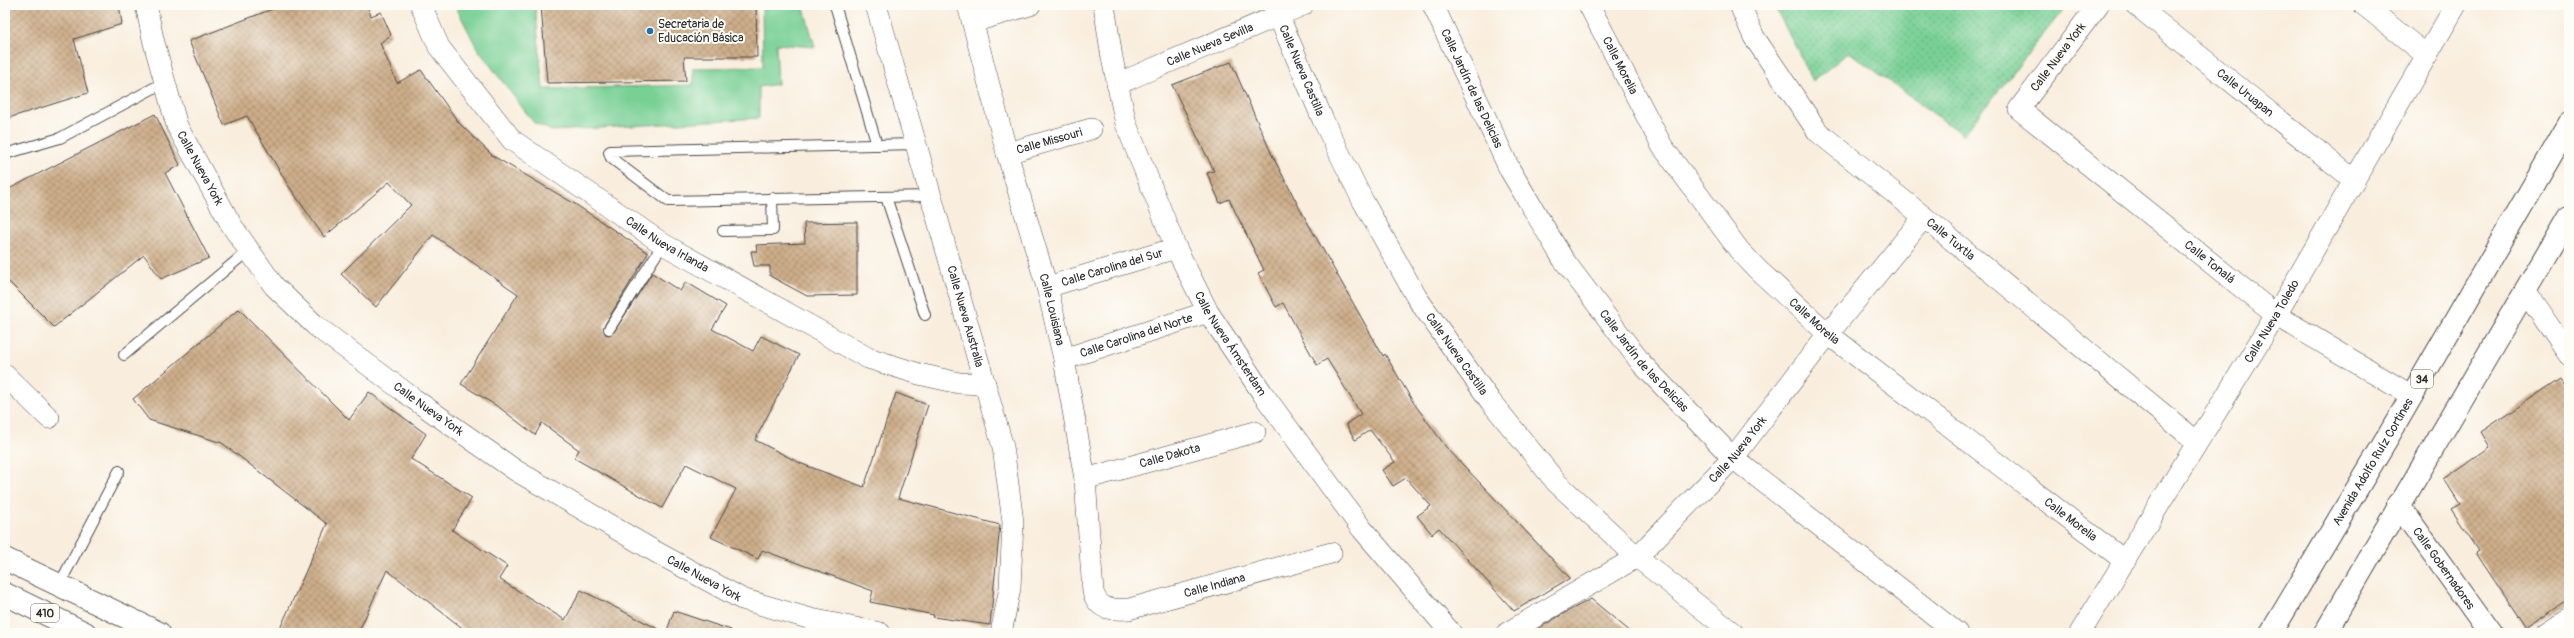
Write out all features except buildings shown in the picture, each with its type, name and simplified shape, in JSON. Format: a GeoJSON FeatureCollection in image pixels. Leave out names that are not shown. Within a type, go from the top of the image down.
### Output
{"type":"FeatureCollection","features":[{"type":"Feature","properties":{"kind":"main road","name":"Avenida Adolfo Ruíz Cortines"},"geometry":{"type":"LineString","coordinates":[[2271,633],[2412,396],[2569,124]]}},
{"type":"Feature","properties":{"kind":"main road"},"geometry":{"type":"LineString","coordinates":[[2324,633],[2398,504],[2569,216]]}},
{"type":"Feature","properties":{"kind":"main road","name":"Calle Gobernadores"},"geometry":{"type":"LineString","coordinates":[[2398,504],[2490,633]]}},
{"type":"Feature","properties":{"kind":"main road"},"geometry":{"type":"LineString","coordinates":[[5,559],[159,633]]}},
{"type":"Feature","properties":{"kind":"main road"},"geometry":{"type":"LineString","coordinates":[[2288,633],[2297,590]]}},
{"type":"Feature","properties":{"kind":"main road","name":"410"},"geometry":{"type":"LineString","coordinates":[[5,594],[85,633]]}},
{"type":"Feature","properties":{"kind":"street","name":"Calle Nueva York"},"geometry":{"type":"LineString","coordinates":[[146,5],[177,126],[232,226],[274,286],[316,326],[414,399],[515,470],[656,552],[742,599],[811,619],[880,633]]}},
{"type":"Feature","properties":{"kind":"street","name":"Calle Nueva Irlanda"},"geometry":{"type":"LineString","coordinates":[[420,5],[439,47],[512,140],[663,244],[868,358],[919,374],[959,383],[985,384]]}},
{"type":"Feature","properties":{"kind":"street","name":"Calle Nueva Australia"},"geometry":{"type":"LineString","coordinates":[[876,5],[1003,447],[1013,522],[1010,588],[1001,633]]}},
{"type":"Feature","properties":{"kind":"street"},"geometry":{"type":"LineString","coordinates":[[970,13],[1030,5]]}},
{"type":"Feature","properties":{"kind":"street","name":"Calle Nueva Ámsterdam"},"geometry":{"type":"LineString","coordinates":[[1104,5],[1117,84],[1126,124],[1176,248],[1208,312],[1263,394],[1362,529],[1451,633]]}},
{"type":"Feature","properties":{"kind":"street","name":"Calle Nueva Sevilla"},"geometry":{"type":"LineString","coordinates":[[1117,84],[1276,11],[1303,5]]}},
{"type":"Feature","properties":{"kind":"street","name":"Calle Jardín de las Delicias"},"geometry":{"type":"LineString","coordinates":[[1433,5],[1510,170],[1563,259],[1642,364],[1733,458],[1957,633]]}},
{"type":"Feature","properties":{"kind":"street","name":"Calle Morelia"},"geometry":{"type":"LineString","coordinates":[[1589,5],[1662,146],[1739,250],[1828,334],[2125,562]]}},
{"type":"Feature","properties":{"kind":"street","name":"Calle Tuxtla"},"geometry":{"type":"LineString","coordinates":[[1740,5],[1754,36],[1818,132],[1924,217],[2197,442]]}},
{"type":"Feature","properties":{"kind":"street","name":"Calle Nueva York"},"geometry":{"type":"LineString","coordinates":[[2019,109],[2098,5]]}},
{"type":"Feature","properties":{"kind":"street","name":"Calle Uruapan"},"geometry":{"type":"LineString","coordinates":[[2136,5],[2354,180]]}},
{"type":"Feature","properties":{"kind":"street"},"geometry":{"type":"LineString","coordinates":[[2364,5],[2426,55]]}},
{"type":"Feature","properties":{"kind":"street","name":"Calle Nueva Toledo"},"geometry":{"type":"LineString","coordinates":[[2080,633],[2276,315],[2456,5]]}},
{"type":"Feature","properties":{"kind":"street","name":"Calle Nueva Castilla"},"geometry":{"type":"LineString","coordinates":[[1276,11],[1323,120],[1363,201],[1417,298],[1491,402],[1557,483],[1637,557],[1733,633]]}},
{"type":"Feature","properties":{"kind":"street","name":"Calle Louisiana"},"geometry":{"type":"LineString","coordinates":[[970,13],[1007,152],[1047,287],[1064,359],[1085,478],[1093,592],[1098,604]]}},
{"type":"Feature","properties":{"kind":"street","name":"Calle Tonalá"},"geometry":{"type":"LineString","coordinates":[[2019,109],[2276,315],[2412,396]]}},
{"type":"Feature","properties":{"kind":"street","name":"Calle Missouri"},"geometry":{"type":"LineString","coordinates":[[1007,152],[1091,129]]}},
{"type":"Feature","properties":{"kind":"street","name":"Calle Nueva York"},"geometry":{"type":"LineString","coordinates":[[1507,633],[1637,557],[1733,458],[1828,334],[1924,217]]}},
{"type":"Feature","properties":{"kind":"street","name":"Calle Carolina del Sur"},"geometry":{"type":"LineString","coordinates":[[1047,287],[1176,248]]}},
{"type":"Feature","properties":{"kind":"street"},"geometry":{"type":"LineString","coordinates":[[2525,291],[2569,355]]}},
{"type":"Feature","properties":{"kind":"street","name":"Calle Carolina del Norte"},"geometry":{"type":"LineString","coordinates":[[1064,359],[1208,312]]}},
{"type":"Feature","properties":{"kind":"street"},"geometry":{"type":"LineString","coordinates":[[5,375],[49,418]]}},
{"type":"Feature","properties":{"kind":"street","name":"Calle Dakota"},"geometry":{"type":"LineString","coordinates":[[1085,478],[1255,432]]}},
{"type":"Feature","properties":{"kind":"street","name":"Calle Indiana"},"geometry":{"type":"LineString","coordinates":[[1098,604],[1102,608],[1114,610],[1129,609],[1331,553]]}},
{"type":"Feature","properties":{"kind":"street"},"geometry":{"type":"LineString","coordinates":[[2548,633],[2569,619]]}},
{"type":"Feature","properties":{"kind":"lane"},"geometry":{"type":"LineString","coordinates":[[835,5],[877,145]]}},
{"type":"Feature","properties":{"kind":"lane"},"geometry":{"type":"LineString","coordinates":[[5,154],[60,138],[165,82]]}},
{"type":"Feature","properties":{"kind":"lane"},"geometry":{"type":"LineString","coordinates":[[916,144],[609,151],[611,158],[666,200],[931,196]]}},
{"type":"Feature","properties":{"kind":"lane"},"geometry":{"type":"LineString","coordinates":[[886,197],[925,315]]}},
{"type":"Feature","properties":{"kind":"lane"},"geometry":{"type":"LineString","coordinates":[[724,231],[773,230],[772,198]]}},
{"type":"Feature","properties":{"kind":"lane"},"geometry":{"type":"LineString","coordinates":[[609,330],[663,244]]}},
{"type":"Feature","properties":{"kind":"lane"},"geometry":{"type":"LineString","coordinates":[[124,355],[249,250]]}},
{"type":"Feature","properties":{"kind":"lane"},"geometry":{"type":"LineString","coordinates":[[59,584],[119,471]]}},
{"type":"Feature","properties":{"kind":"green space"},"geometry":{"type":"Polygon","coordinates":[[[455,5],[535,5],[543,89],[693,85],[693,68],[763,67],[762,5],[803,5],[815,47],[776,44],[778,84],[759,87],[759,118],[552,131],[534,123],[477,48],[455,5]]]}},
{"type":"Feature","properties":{"kind":"green space"},"geometry":{"type":"Polygon","coordinates":[[[1774,5],[2067,5],[1963,135],[1849,52],[1813,81],[1774,5]]]}},
{"type":"Feature","properties":{"kind":"place","name":"Secretaria de Educación Básica"},"geometry":{"type":"Point","coordinates":[650,31]}}]}
